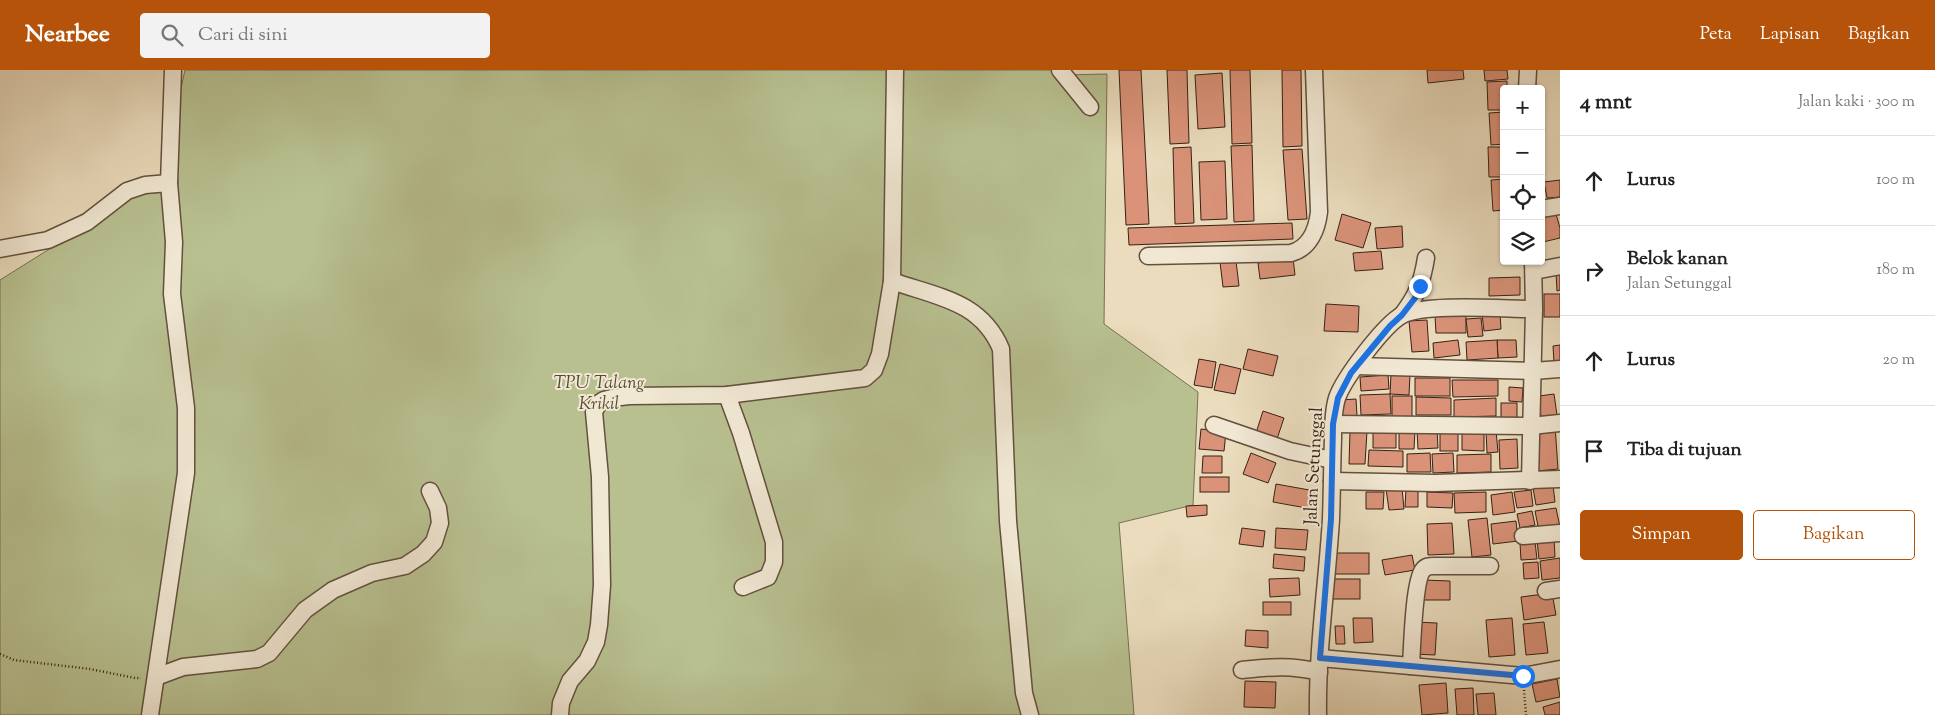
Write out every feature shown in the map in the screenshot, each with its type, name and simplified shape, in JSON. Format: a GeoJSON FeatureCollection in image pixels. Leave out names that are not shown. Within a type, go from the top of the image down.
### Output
{"type":"FeatureCollection","features":[{"type":"Feature","properties":{"kind":"street"},"geometry":{"type":"LineString","coordinates":[[150,715],[186,473],[184,381],[172,294],[174,242],[169,183],[173,70]]}},
{"type":"Feature","properties":{"kind":"street"},"geometry":{"type":"LineString","coordinates":[[560,715],[561,703],[570,681],[587,661],[596,642],[599,625],[602,585],[600,477],[594,412],[598,404],[604,400],[629,396],[727,395],[865,378],[874,370],[880,354],[892,281],[895,70]]}},
{"type":"Feature","properties":{"kind":"street"},"geometry":{"type":"LineString","coordinates":[[1060,70],[1090,107]]}},
{"type":"Feature","properties":{"kind":"street"},"geometry":{"type":"LineString","coordinates":[[1148,256],[1292,253],[1297,252],[1309,242],[1318,219],[1320,204],[1314,70]]}},
{"type":"Feature","properties":{"kind":"street"},"geometry":{"type":"LineString","coordinates":[[1528,70],[1528,85]]}},
{"type":"Feature","properties":{"kind":"street"},"geometry":{"type":"LineString","coordinates":[[0,249],[48,240],[87,222],[126,192],[145,185],[169,183]]}},
{"type":"Feature","properties":{"kind":"street"},"geometry":{"type":"LineString","coordinates":[[1545,208],[1560,206]]}},
{"type":"Feature","properties":{"kind":"street","name":"Jalan Setunggal"},"geometry":{"type":"LineString","coordinates":[[1318,715],[1319,665],[1331,519],[1333,424],[1338,398],[1356,366],[1415,298],[1420,286],[1426,258]]}},
{"type":"Feature","properties":{"kind":"street"},"geometry":{"type":"LineString","coordinates":[[1530,481],[1534,309],[1533,266],[1560,266]]}},
{"type":"Feature","properties":{"kind":"street"},"geometry":{"type":"LineString","coordinates":[[892,281],[958,304],[976,313],[995,335],[1001,348],[1008,521],[1024,693],[1030,715]]}},
{"type":"Feature","properties":{"kind":"street"},"geometry":{"type":"LineString","coordinates":[[1402,315],[1412,311],[1431,309],[1534,309]]}},
{"type":"Feature","properties":{"kind":"street"},"geometry":{"type":"LineString","coordinates":[[1356,366],[1533,371],[1560,369]]}},
{"type":"Feature","properties":{"kind":"street"},"geometry":{"type":"LineString","coordinates":[[727,395],[741,433],[774,542],[774,562],[768,577],[743,587]]}},
{"type":"Feature","properties":{"kind":"street"},"geometry":{"type":"LineString","coordinates":[[1333,424],[1531,426],[1560,423]]}},
{"type":"Feature","properties":{"kind":"street"},"geometry":{"type":"LineString","coordinates":[[1214,426],[1284,449],[1332,460]]}},
{"type":"Feature","properties":{"kind":"street"},"geometry":{"type":"LineString","coordinates":[[1332,481],[1435,483],[1560,479]]}},
{"type":"Feature","properties":{"kind":"street"},"geometry":{"type":"LineString","coordinates":[[156,677],[183,667],[257,659],[269,653],[305,610],[332,590],[372,573],[405,566],[423,554],[434,542],[440,523],[438,508],[430,491]]}},
{"type":"Feature","properties":{"kind":"street"},"geometry":{"type":"LineString","coordinates":[[1522,536],[1560,533]]}},
{"type":"Feature","properties":{"kind":"street"},"geometry":{"type":"LineString","coordinates":[[1411,666],[1415,607],[1422,571],[1426,567],[1434,566],[1490,566]]}},
{"type":"Feature","properties":{"kind":"street"},"geometry":{"type":"LineString","coordinates":[[1242,670],[1319,665],[1411,666],[1523,676],[1560,669]]}},
{"type":"Feature","properties":{"kind":"path"},"geometry":{"type":"LineString","coordinates":[[0,654],[14,660],[90,669],[134,678],[156,677]]}},
{"type":"Feature","properties":{"kind":"path"},"geometry":{"type":"LineString","coordinates":[[1523,676],[1526,715]]}},
{"type":"Feature","properties":{"kind":"green space","name":"TPU Talang Krikil"},"geometry":{"type":"Polygon","coordinates":[[[185,70],[1059,70],[1063,75],[1107,74],[1104,324],[1198,392],[1193,505],[1119,523],[1134,715],[0,715],[0,280],[161,179],[185,70]]]}},
{"type":"Feature","properties":{"kind":"building"},"geometry":{"type":"Polygon","coordinates":[[[1119,70],[1141,70],[1149,224],[1126,225],[1119,70]]]}},
{"type":"Feature","properties":{"kind":"building"},"geometry":{"type":"Polygon","coordinates":[[[1167,70],[1187,70],[1189,143],[1170,144],[1167,70]]]}},
{"type":"Feature","properties":{"kind":"building"},"geometry":{"type":"Polygon","coordinates":[[[1230,70],[1250,70],[1252,143],[1232,144],[1230,70]]]}},
{"type":"Feature","properties":{"kind":"building"},"geometry":{"type":"Polygon","coordinates":[[[1282,70],[1301,70],[1302,146],[1283,147],[1282,70]]]}},
{"type":"Feature","properties":{"kind":"building"},"geometry":{"type":"Polygon","coordinates":[[[1427,70],[1463,70],[1464,79],[1428,83],[1427,70]]]}},
{"type":"Feature","properties":{"kind":"building"},"geometry":{"type":"Polygon","coordinates":[[[1484,70],[1507,70],[1508,79],[1485,81],[1484,70]]]}},
{"type":"Feature","properties":{"kind":"building"},"geometry":{"type":"Polygon","coordinates":[[[1222,73],[1225,127],[1198,129],[1195,75],[1222,73]]]}},
{"type":"Feature","properties":{"kind":"building"},"geometry":{"type":"Polygon","coordinates":[[[1507,81],[1507,85],[1500,85],[1500,110],[1488,110],[1487,82],[1507,81]]]}},
{"type":"Feature","properties":{"kind":"building"},"geometry":{"type":"Polygon","coordinates":[[[1500,112],[1500,144],[1491,145],[1489,113],[1500,112]]]}},
{"type":"Feature","properties":{"kind":"building"},"geometry":{"type":"Polygon","coordinates":[[[1252,145],[1254,221],[1234,222],[1231,146],[1252,145]]]}},
{"type":"Feature","properties":{"kind":"building"},"geometry":{"type":"Polygon","coordinates":[[[1191,147],[1194,223],[1175,224],[1173,148],[1191,147]]]}},
{"type":"Feature","properties":{"kind":"building"},"geometry":{"type":"Polygon","coordinates":[[[1488,147],[1500,147],[1500,177],[1489,177],[1488,147]]]}},
{"type":"Feature","properties":{"kind":"building"},"geometry":{"type":"Polygon","coordinates":[[[1302,149],[1307,219],[1288,220],[1283,150],[1302,149]]]}},
{"type":"Feature","properties":{"kind":"building"},"geometry":{"type":"Polygon","coordinates":[[[1225,161],[1227,219],[1201,220],[1199,162],[1225,161]]]}},
{"type":"Feature","properties":{"kind":"building"},"geometry":{"type":"Polygon","coordinates":[[[1500,179],[1500,210],[1493,211],[1491,180],[1500,179]]]}},
{"type":"Feature","properties":{"kind":"building"},"geometry":{"type":"Polygon","coordinates":[[[1560,180],[1560,197],[1547,198],[1545,182],[1560,180]]]}},
{"type":"Feature","properties":{"kind":"building"},"geometry":{"type":"Polygon","coordinates":[[[1342,214],[1371,223],[1363,248],[1335,240],[1342,214]]]}},
{"type":"Feature","properties":{"kind":"building"},"geometry":{"type":"Polygon","coordinates":[[[1556,214],[1560,228],[1560,238],[1545,242],[1545,217],[1556,214]]]}},
{"type":"Feature","properties":{"kind":"building"},"geometry":{"type":"Polygon","coordinates":[[[1292,223],[1293,239],[1129,245],[1128,228],[1292,223]]]}},
{"type":"Feature","properties":{"kind":"building"},"geometry":{"type":"Polygon","coordinates":[[[1402,226],[1403,247],[1377,249],[1375,228],[1402,226]]]}},
{"type":"Feature","properties":{"kind":"building"},"geometry":{"type":"Polygon","coordinates":[[[1381,251],[1383,269],[1355,271],[1353,253],[1381,251]]]}},
{"type":"Feature","properties":{"kind":"building"},"geometry":{"type":"Polygon","coordinates":[[[1293,258],[1295,275],[1260,279],[1258,263],[1293,258]]]}},
{"type":"Feature","properties":{"kind":"building"},"geometry":{"type":"Polygon","coordinates":[[[1236,261],[1239,286],[1223,287],[1220,262],[1236,261]]]}},
{"type":"Feature","properties":{"kind":"building"},"geometry":{"type":"Polygon","coordinates":[[[1556,272],[1560,272],[1560,290],[1557,291],[1556,272]]]}},
{"type":"Feature","properties":{"kind":"building"},"geometry":{"type":"Polygon","coordinates":[[[1520,277],[1520,295],[1489,296],[1489,278],[1520,277]]]}},
{"type":"Feature","properties":{"kind":"building"},"geometry":{"type":"Polygon","coordinates":[[[1544,294],[1560,294],[1560,317],[1544,317],[1544,294]]]}},
{"type":"Feature","properties":{"kind":"building"},"geometry":{"type":"Polygon","coordinates":[[[1326,304],[1359,306],[1358,332],[1324,331],[1326,304]]]}},
{"type":"Feature","properties":{"kind":"building"},"geometry":{"type":"Polygon","coordinates":[[[1500,313],[1501,329],[1484,331],[1482,314],[1500,313]]]}},
{"type":"Feature","properties":{"kind":"building"},"geometry":{"type":"Polygon","coordinates":[[[1466,315],[1466,333],[1436,333],[1435,316],[1466,315]]]}},
{"type":"Feature","properties":{"kind":"building"},"geometry":{"type":"Polygon","coordinates":[[[1481,318],[1483,336],[1468,337],[1466,319],[1481,318]]]}},
{"type":"Feature","properties":{"kind":"building"},"geometry":{"type":"Polygon","coordinates":[[[1427,320],[1429,351],[1412,352],[1409,321],[1427,320]]]}},
{"type":"Feature","properties":{"kind":"building"},"geometry":{"type":"Polygon","coordinates":[[[1458,340],[1460,355],[1434,358],[1433,343],[1458,340]]]}},
{"type":"Feature","properties":{"kind":"building"},"geometry":{"type":"Polygon","coordinates":[[[1497,340],[1516,340],[1517,357],[1498,358],[1497,340]]]}},
{"type":"Feature","properties":{"kind":"building"},"geometry":{"type":"Polygon","coordinates":[[[1497,340],[1498,358],[1467,360],[1466,342],[1497,340]]]}},
{"type":"Feature","properties":{"kind":"building"},"geometry":{"type":"Polygon","coordinates":[[[1560,345],[1560,362],[1554,363],[1553,346],[1560,345]]]}},
{"type":"Feature","properties":{"kind":"building"},"geometry":{"type":"Polygon","coordinates":[[[1248,349],[1278,356],[1273,376],[1243,369],[1248,349]]]}},
{"type":"Feature","properties":{"kind":"building"},"geometry":{"type":"Polygon","coordinates":[[[1199,359],[1216,362],[1212,388],[1194,385],[1199,359]]]}},
{"type":"Feature","properties":{"kind":"building"},"geometry":{"type":"Polygon","coordinates":[[[1220,364],[1241,369],[1235,394],[1214,390],[1220,364]]]}},
{"type":"Feature","properties":{"kind":"building"},"geometry":{"type":"Polygon","coordinates":[[[1391,374],[1410,375],[1409,395],[1390,394],[1391,374]]]}},
{"type":"Feature","properties":{"kind":"building"},"geometry":{"type":"Polygon","coordinates":[[[1388,375],[1389,389],[1361,391],[1360,377],[1388,375]]]}},
{"type":"Feature","properties":{"kind":"building"},"geometry":{"type":"Polygon","coordinates":[[[1415,378],[1450,378],[1450,396],[1415,396],[1415,378]]]}},
{"type":"Feature","properties":{"kind":"building"},"geometry":{"type":"Polygon","coordinates":[[[1452,380],[1498,380],[1498,396],[1453,397],[1452,380]]]}},
{"type":"Feature","properties":{"kind":"building"},"geometry":{"type":"Polygon","coordinates":[[[1509,387],[1523,388],[1522,402],[1509,401],[1509,387]]]}},
{"type":"Feature","properties":{"kind":"building"},"geometry":{"type":"Polygon","coordinates":[[[1390,394],[1391,414],[1361,415],[1360,395],[1390,394]]]}},
{"type":"Feature","properties":{"kind":"building"},"geometry":{"type":"Polygon","coordinates":[[[1554,394],[1557,415],[1541,417],[1539,396],[1554,394]]]}},
{"type":"Feature","properties":{"kind":"building"},"geometry":{"type":"Polygon","coordinates":[[[1392,396],[1412,396],[1412,417],[1392,417],[1392,396]]]}},
{"type":"Feature","properties":{"kind":"building"},"geometry":{"type":"Polygon","coordinates":[[[1416,397],[1451,398],[1451,415],[1416,415],[1416,397]]]}},
{"type":"Feature","properties":{"kind":"building"},"geometry":{"type":"Polygon","coordinates":[[[1496,398],[1496,416],[1454,417],[1454,400],[1496,398]]]}},
{"type":"Feature","properties":{"kind":"building"},"geometry":{"type":"Polygon","coordinates":[[[1356,399],[1357,416],[1341,417],[1340,400],[1356,399]]]}},
{"type":"Feature","properties":{"kind":"building"},"geometry":{"type":"Polygon","coordinates":[[[1501,403],[1517,403],[1517,419],[1501,419],[1501,403]]]}},
{"type":"Feature","properties":{"kind":"building"},"geometry":{"type":"Polygon","coordinates":[[[1263,411],[1284,418],[1277,439],[1256,433],[1263,411]]]}},
{"type":"Feature","properties":{"kind":"building"},"geometry":{"type":"Polygon","coordinates":[[[1555,425],[1558,469],[1537,471],[1535,427],[1555,425]]]}},
{"type":"Feature","properties":{"kind":"building"},"geometry":{"type":"Polygon","coordinates":[[[1201,429],[1226,432],[1224,451],[1199,449],[1201,429]]]}},
{"type":"Feature","properties":{"kind":"building"},"geometry":{"type":"Polygon","coordinates":[[[1399,429],[1415,430],[1414,449],[1399,449],[1399,429]]]}},
{"type":"Feature","properties":{"kind":"building"},"geometry":{"type":"Polygon","coordinates":[[[1437,429],[1438,448],[1418,449],[1417,430],[1437,429]]]}},
{"type":"Feature","properties":{"kind":"building"},"geometry":{"type":"Polygon","coordinates":[[[1440,429],[1458,429],[1458,451],[1440,451],[1440,429]]]}},
{"type":"Feature","properties":{"kind":"building"},"geometry":{"type":"Polygon","coordinates":[[[1496,430],[1498,452],[1487,453],[1486,431],[1496,430]]]}},
{"type":"Feature","properties":{"kind":"building"},"geometry":{"type":"Polygon","coordinates":[[[1350,431],[1367,431],[1365,464],[1349,464],[1350,431]]]}},
{"type":"Feature","properties":{"kind":"building"},"geometry":{"type":"Polygon","coordinates":[[[1373,431],[1396,432],[1396,448],[1373,448],[1373,431]]]}},
{"type":"Feature","properties":{"kind":"building"},"geometry":{"type":"Polygon","coordinates":[[[1462,432],[1484,433],[1484,451],[1462,450],[1462,432]]]}},
{"type":"Feature","properties":{"kind":"building"},"geometry":{"type":"Polygon","coordinates":[[[1517,439],[1518,468],[1500,469],[1499,440],[1517,439]]]}},
{"type":"Feature","properties":{"kind":"building"},"geometry":{"type":"Polygon","coordinates":[[[1369,450],[1403,451],[1403,467],[1368,466],[1369,450]]]}},
{"type":"Feature","properties":{"kind":"building"},"geometry":{"type":"Polygon","coordinates":[[[1251,453],[1276,463],[1268,483],[1243,474],[1251,453]]]}},
{"type":"Feature","properties":{"kind":"building"},"geometry":{"type":"Polygon","coordinates":[[[1430,453],[1431,472],[1407,472],[1407,454],[1430,453]]]}},
{"type":"Feature","properties":{"kind":"building"},"geometry":{"type":"Polygon","coordinates":[[[1453,453],[1454,472],[1433,473],[1432,454],[1453,453]]]}},
{"type":"Feature","properties":{"kind":"building"},"geometry":{"type":"Polygon","coordinates":[[[1491,454],[1491,472],[1457,473],[1457,455],[1491,454]]]}},
{"type":"Feature","properties":{"kind":"building"},"geometry":{"type":"Polygon","coordinates":[[[1203,456],[1222,456],[1222,473],[1202,473],[1203,456]]]}},
{"type":"Feature","properties":{"kind":"building"},"geometry":{"type":"Polygon","coordinates":[[[1200,477],[1229,477],[1229,492],[1200,492],[1200,477]]]}},
{"type":"Feature","properties":{"kind":"building"},"geometry":{"type":"Polygon","coordinates":[[[1276,484],[1315,491],[1312,509],[1273,502],[1276,484]]]}},
{"type":"Feature","properties":{"kind":"building"},"geometry":{"type":"Polygon","coordinates":[[[1553,485],[1555,502],[1536,505],[1533,488],[1553,485]]]}},
{"type":"Feature","properties":{"kind":"building"},"geometry":{"type":"Polygon","coordinates":[[[1402,488],[1404,509],[1389,510],[1386,489],[1402,488]]]}},
{"type":"Feature","properties":{"kind":"building"},"geometry":{"type":"Polygon","coordinates":[[[1406,489],[1418,489],[1418,507],[1405,507],[1406,489]]]}},
{"type":"Feature","properties":{"kind":"building"},"geometry":{"type":"Polygon","coordinates":[[[1531,490],[1533,506],[1517,508],[1514,492],[1531,490]]]}},
{"type":"Feature","properties":{"kind":"building"},"geometry":{"type":"Polygon","coordinates":[[[1366,492],[1384,492],[1383,509],[1366,509],[1366,492]]]}},
{"type":"Feature","properties":{"kind":"building"},"geometry":{"type":"Polygon","coordinates":[[[1427,492],[1453,493],[1452,508],[1427,507],[1427,492]]]}},
{"type":"Feature","properties":{"kind":"building"},"geometry":{"type":"Polygon","coordinates":[[[1486,492],[1486,512],[1455,513],[1454,493],[1486,492]]]}},
{"type":"Feature","properties":{"kind":"building"},"geometry":{"type":"Polygon","coordinates":[[[1512,492],[1515,512],[1493,515],[1491,495],[1512,492]]]}},
{"type":"Feature","properties":{"kind":"building"},"geometry":{"type":"Polygon","coordinates":[[[1207,505],[1207,515],[1187,517],[1186,506],[1207,505]]]}},
{"type":"Feature","properties":{"kind":"building"},"geometry":{"type":"Polygon","coordinates":[[[1556,508],[1560,527],[1539,531],[1535,511],[1556,508]]]}},
{"type":"Feature","properties":{"kind":"building"},"geometry":{"type":"Polygon","coordinates":[[[1532,511],[1535,525],[1520,528],[1517,514],[1532,511]]]}},
{"type":"Feature","properties":{"kind":"building"},"geometry":{"type":"Polygon","coordinates":[[[1487,518],[1491,555],[1472,557],[1468,520],[1487,518]]]}},
{"type":"Feature","properties":{"kind":"building"},"geometry":{"type":"Polygon","coordinates":[[[1516,521],[1518,541],[1493,544],[1491,524],[1516,521]]]}},
{"type":"Feature","properties":{"kind":"building"},"geometry":{"type":"Polygon","coordinates":[[[1452,523],[1454,554],[1428,555],[1427,524],[1452,523]]]}},
{"type":"Feature","properties":{"kind":"building"},"geometry":{"type":"Polygon","coordinates":[[[1242,528],[1265,531],[1263,547],[1239,544],[1242,528]]]}},
{"type":"Feature","properties":{"kind":"building"},"geometry":{"type":"Polygon","coordinates":[[[1276,528],[1308,530],[1306,550],[1275,548],[1276,528]]]}},
{"type":"Feature","properties":{"kind":"building"},"geometry":{"type":"Polygon","coordinates":[[[1554,538],[1555,557],[1539,559],[1537,540],[1554,538]]]}},
{"type":"Feature","properties":{"kind":"building"},"geometry":{"type":"Polygon","coordinates":[[[1535,542],[1537,559],[1521,560],[1520,543],[1535,542]]]}},
{"type":"Feature","properties":{"kind":"building"},"geometry":{"type":"Polygon","coordinates":[[[1333,553],[1369,553],[1369,574],[1333,574],[1333,553]]]}},
{"type":"Feature","properties":{"kind":"building"},"geometry":{"type":"Polygon","coordinates":[[[1274,554],[1305,557],[1304,571],[1273,568],[1274,554]]]}},
{"type":"Feature","properties":{"kind":"building"},"geometry":{"type":"Polygon","coordinates":[[[1412,555],[1415,570],[1385,575],[1382,560],[1412,555]]]}},
{"type":"Feature","properties":{"kind":"building"},"geometry":{"type":"Polygon","coordinates":[[[1560,558],[1560,578],[1542,580],[1540,561],[1560,558]]]}},
{"type":"Feature","properties":{"kind":"building"},"geometry":{"type":"Polygon","coordinates":[[[1538,562],[1539,578],[1524,579],[1523,563],[1538,562]]]}},
{"type":"Feature","properties":{"kind":"building"},"geometry":{"type":"Polygon","coordinates":[[[1299,578],[1300,595],[1270,597],[1269,579],[1299,578]]]}},
{"type":"Feature","properties":{"kind":"building"},"geometry":{"type":"Polygon","coordinates":[[[1328,579],[1360,579],[1360,599],[1328,599],[1328,579]]]}},
{"type":"Feature","properties":{"kind":"building"},"geometry":{"type":"Polygon","coordinates":[[[1423,580],[1450,581],[1450,600],[1423,600],[1423,580]]]}},
{"type":"Feature","properties":{"kind":"building"},"geometry":{"type":"Polygon","coordinates":[[[1552,593],[1556,615],[1524,620],[1521,597],[1552,593]]]}},
{"type":"Feature","properties":{"kind":"building"},"geometry":{"type":"Polygon","coordinates":[[[1263,602],[1291,602],[1291,615],[1263,615],[1263,602]]]}},
{"type":"Feature","properties":{"kind":"building"},"geometry":{"type":"Polygon","coordinates":[[[1353,618],[1372,618],[1373,642],[1354,643],[1353,618]]]}},
{"type":"Feature","properties":{"kind":"building"},"geometry":{"type":"Polygon","coordinates":[[[1512,618],[1515,655],[1489,657],[1486,620],[1512,618]]]}},
{"type":"Feature","properties":{"kind":"building"},"geometry":{"type":"Polygon","coordinates":[[[1414,622],[1437,623],[1435,655],[1413,654],[1414,622]]]}},
{"type":"Feature","properties":{"kind":"building"},"geometry":{"type":"Polygon","coordinates":[[[1544,622],[1548,653],[1526,655],[1523,624],[1544,622]]]}},
{"type":"Feature","properties":{"kind":"building"},"geometry":{"type":"Polygon","coordinates":[[[1335,626],[1344,626],[1345,644],[1336,644],[1335,626]]]}},
{"type":"Feature","properties":{"kind":"building"},"geometry":{"type":"Polygon","coordinates":[[[1246,630],[1268,631],[1268,648],[1245,646],[1246,630]]]}},
{"type":"Feature","properties":{"kind":"building"},"geometry":{"type":"Polygon","coordinates":[[[1557,679],[1560,697],[1536,702],[1532,684],[1557,679]]]}},
{"type":"Feature","properties":{"kind":"building"},"geometry":{"type":"Polygon","coordinates":[[[1245,681],[1276,682],[1275,708],[1244,707],[1245,681]]]}},
{"type":"Feature","properties":{"kind":"building"},"geometry":{"type":"Polygon","coordinates":[[[1446,683],[1448,713],[1422,715],[1419,685],[1446,683]]]}},
{"type":"Feature","properties":{"kind":"building"},"geometry":{"type":"Polygon","coordinates":[[[1473,688],[1474,715],[1457,715],[1455,689],[1473,688]]]}},
{"type":"Feature","properties":{"kind":"building"},"geometry":{"type":"Polygon","coordinates":[[[1494,693],[1496,715],[1478,715],[1476,694],[1494,693]]]}},
{"type":"Feature","properties":{"kind":"building"},"geometry":{"type":"Polygon","coordinates":[[[1560,702],[1560,715],[1545,715],[1543,707],[1560,702]]]}},
{"type":"Feature","properties":{"kind":"route"},"geometry":{"type":"LineString","coordinates":[[1420,286],[1415,298],[1402,315],[1390,326],[1346,380],[1336,404],[1333,424],[1331,519],[1320,658],[1523,676]]}}]}
